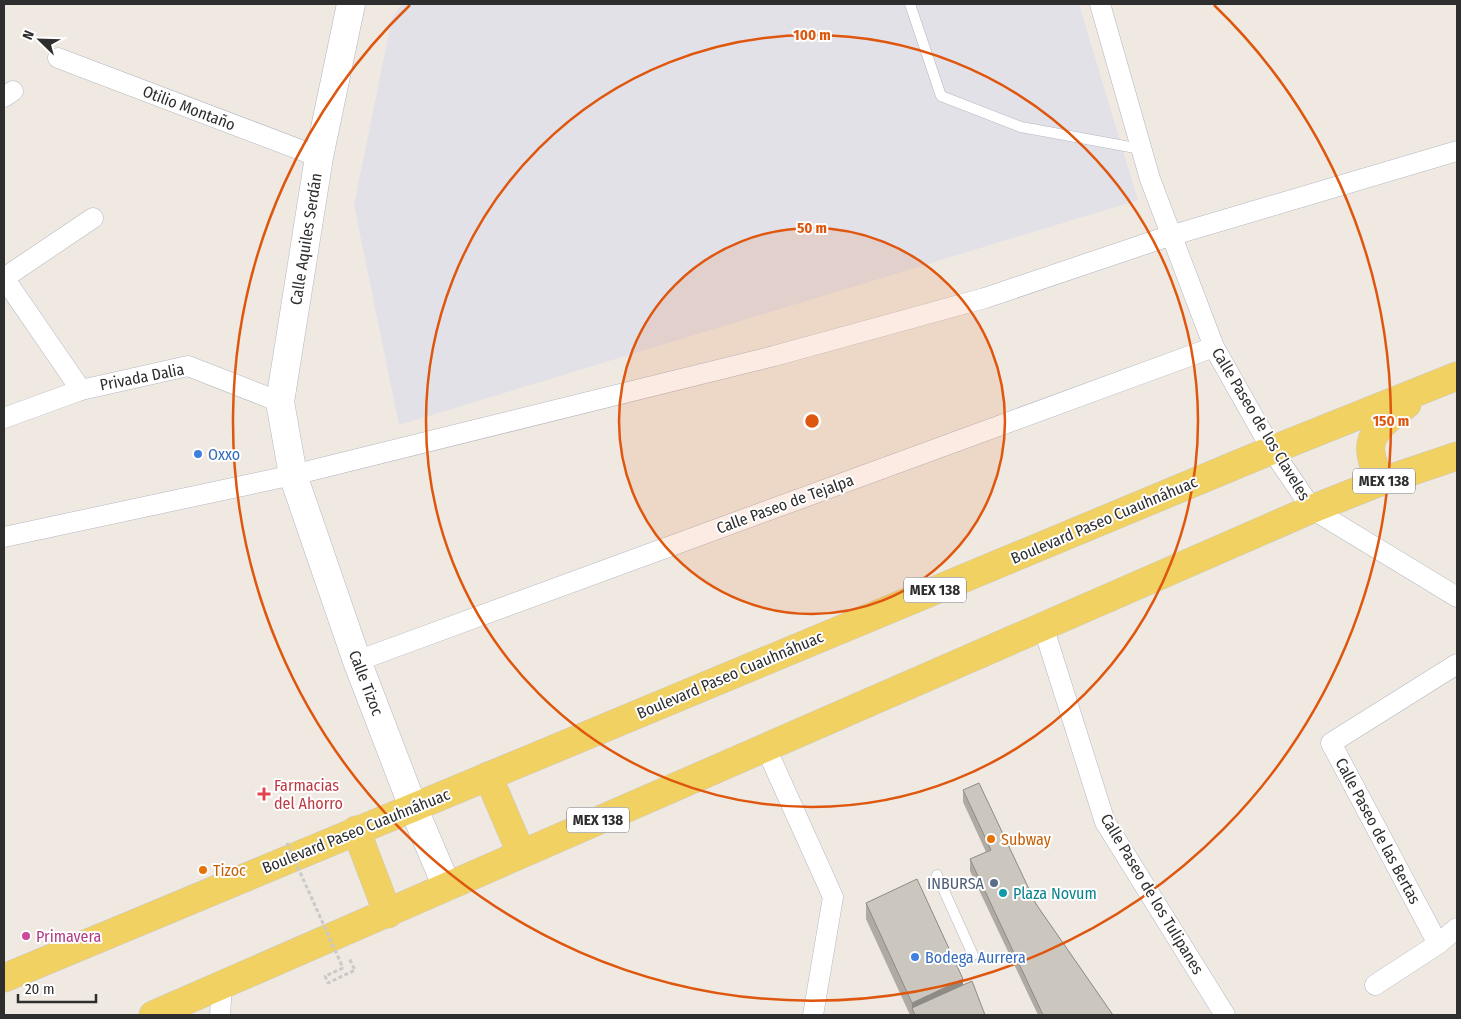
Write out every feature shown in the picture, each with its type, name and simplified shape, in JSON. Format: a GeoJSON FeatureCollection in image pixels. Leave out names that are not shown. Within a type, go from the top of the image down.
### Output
{"type":"FeatureCollection","features":[{"type":"Feature","properties":{"kind":"main road","name":"Boulevard Paseo Cuauhnáhuac"},"geometry":{"type":"LineString","coordinates":[[4,978],[1272,450],[1457,376]]}},
{"type":"Feature","properties":{"kind":"main road"},"geometry":{"type":"LineString","coordinates":[[1380,482],[1373,462],[1371,444],[1379,428],[1423,390]]}},
{"type":"Feature","properties":{"kind":"main road","name":"MEX 138"},"geometry":{"type":"LineString","coordinates":[[153,1015],[388,914],[521,853],[1312,510],[1380,482],[1457,456]]}},
{"type":"Feature","properties":{"kind":"main road"},"geometry":{"type":"LineString","coordinates":[[488,776],[521,853]]}},
{"type":"Feature","properties":{"kind":"main road"},"geometry":{"type":"LineString","coordinates":[[356,830],[388,914]]}},
{"type":"Feature","properties":{"kind":"street","name":"Calle Aquiles Serdán"},"geometry":{"type":"LineString","coordinates":[[293,476],[280,402],[319,157],[351,4]]}},
{"type":"Feature","properties":{"kind":"street","name":"Calle Paseo de los Claveles"},"geometry":{"type":"LineString","coordinates":[[1100,4],[1150,179],[1214,347],[1272,450],[1312,510],[1457,597]]}},
{"type":"Feature","properties":{"kind":"street","name":"Otilio Montaño"},"geometry":{"type":"LineString","coordinates":[[58,58],[319,157]]}},
{"type":"Feature","properties":{"kind":"street"},"geometry":{"type":"LineString","coordinates":[[4,537],[293,476],[802,349],[985,298],[1172,236],[1457,151]]}},
{"type":"Feature","properties":{"kind":"street"},"geometry":{"type":"LineString","coordinates":[[82,390],[4,278],[93,218]]}},
{"type":"Feature","properties":{"kind":"street","name":"Calle Paseo de Tejalpa"},"geometry":{"type":"LineString","coordinates":[[357,661],[1214,347]]}},
{"type":"Feature","properties":{"kind":"street","name":"Privada Dalia"},"geometry":{"type":"LineString","coordinates":[[4,418],[82,390],[188,366],[280,402]]}},
{"type":"Feature","properties":{"kind":"street","name":"Calle Tizoc"},"geometry":{"type":"LineString","coordinates":[[293,476],[357,661],[413,807],[447,888]]}},
{"type":"Feature","properties":{"kind":"street","name":"Calle Paseo de los Tulipanes"},"geometry":{"type":"LineString","coordinates":[[1043,626],[1105,822],[1225,1015]]}},
{"type":"Feature","properties":{"kind":"street","name":"Calle Paseo de las Bertas"},"geometry":{"type":"LineString","coordinates":[[1438,944],[1331,743],[1457,664]]}},
{"type":"Feature","properties":{"kind":"street"},"geometry":{"type":"LineString","coordinates":[[766,748],[833,896],[813,1015]]}},
{"type":"Feature","properties":{"kind":"street"},"geometry":{"type":"LineString","coordinates":[[1375,985],[1438,944],[1457,928]]}},
{"type":"Feature","properties":{"kind":"street"},"geometry":{"type":"LineString","coordinates":[[220,1015],[222,984]]}},
{"type":"Feature","properties":{"kind":"lane"},"geometry":{"type":"LineString","coordinates":[[910,4],[941,96],[1021,127],[1140,148]]}},
{"type":"Feature","properties":{"kind":"lane"},"geometry":{"type":"LineString","coordinates":[[937,875],[973,955]]}},
{"type":"Feature","properties":{"kind":"path"},"geometry":{"type":"LineString","coordinates":[[288,843],[343,968],[325,976],[328,983],[355,970]]}},
{"type":"Feature","properties":{"kind":"shaded area"},"geometry":{"type":"Polygon","coordinates":[[[402,4],[1079,4],[1138,200],[399,425],[354,205],[392,18],[402,4]]]}},
{"type":"Feature","properties":{"kind":"building","name":"Plaza Novum"},"geometry":{"type":"Polygon","coordinates":[[[979,783],[1036,904],[1113,1015],[1043,1015],[970,859],[991,850],[963,790],[979,783]]]}},
{"type":"Feature","properties":{"kind":"building","name":"Bodega Aurrera"},"geometry":{"type":"Polygon","coordinates":[[[917,879],[963,979],[912,1003],[866,903],[917,879]]]}},
{"type":"Feature","properties":{"kind":"building"},"geometry":{"type":"Polygon","coordinates":[[[972,981],[985,1015],[915,1015],[912,1008],[972,981]]]}},
{"type":"Feature","properties":{"kind":"place","name":"Oxxo"},"geometry":{"type":"Point","coordinates":[198,454]}},
{"type":"Feature","properties":{"kind":"place","name":"Farmacias del Ahorro"},"geometry":{"type":"Point","coordinates":[264,794]}},
{"type":"Feature","properties":{"kind":"place","name":"Subway"},"geometry":{"type":"Point","coordinates":[991,839]}},
{"type":"Feature","properties":{"kind":"place","name":"Tizoc"},"geometry":{"type":"Point","coordinates":[203,870]}},
{"type":"Feature","properties":{"kind":"place","name":"INBURSA"},"geometry":{"type":"Point","coordinates":[994,883]}},
{"type":"Feature","properties":{"kind":"place","name":"Plaza Novum"},"geometry":{"type":"Point","coordinates":[1003,893]}},
{"type":"Feature","properties":{"kind":"place","name":"Primavera"},"geometry":{"type":"Point","coordinates":[26,936]}},
{"type":"Feature","properties":{"kind":"place","name":"Bodega Aurrera"},"geometry":{"type":"Point","coordinates":[915,957]}}]}
